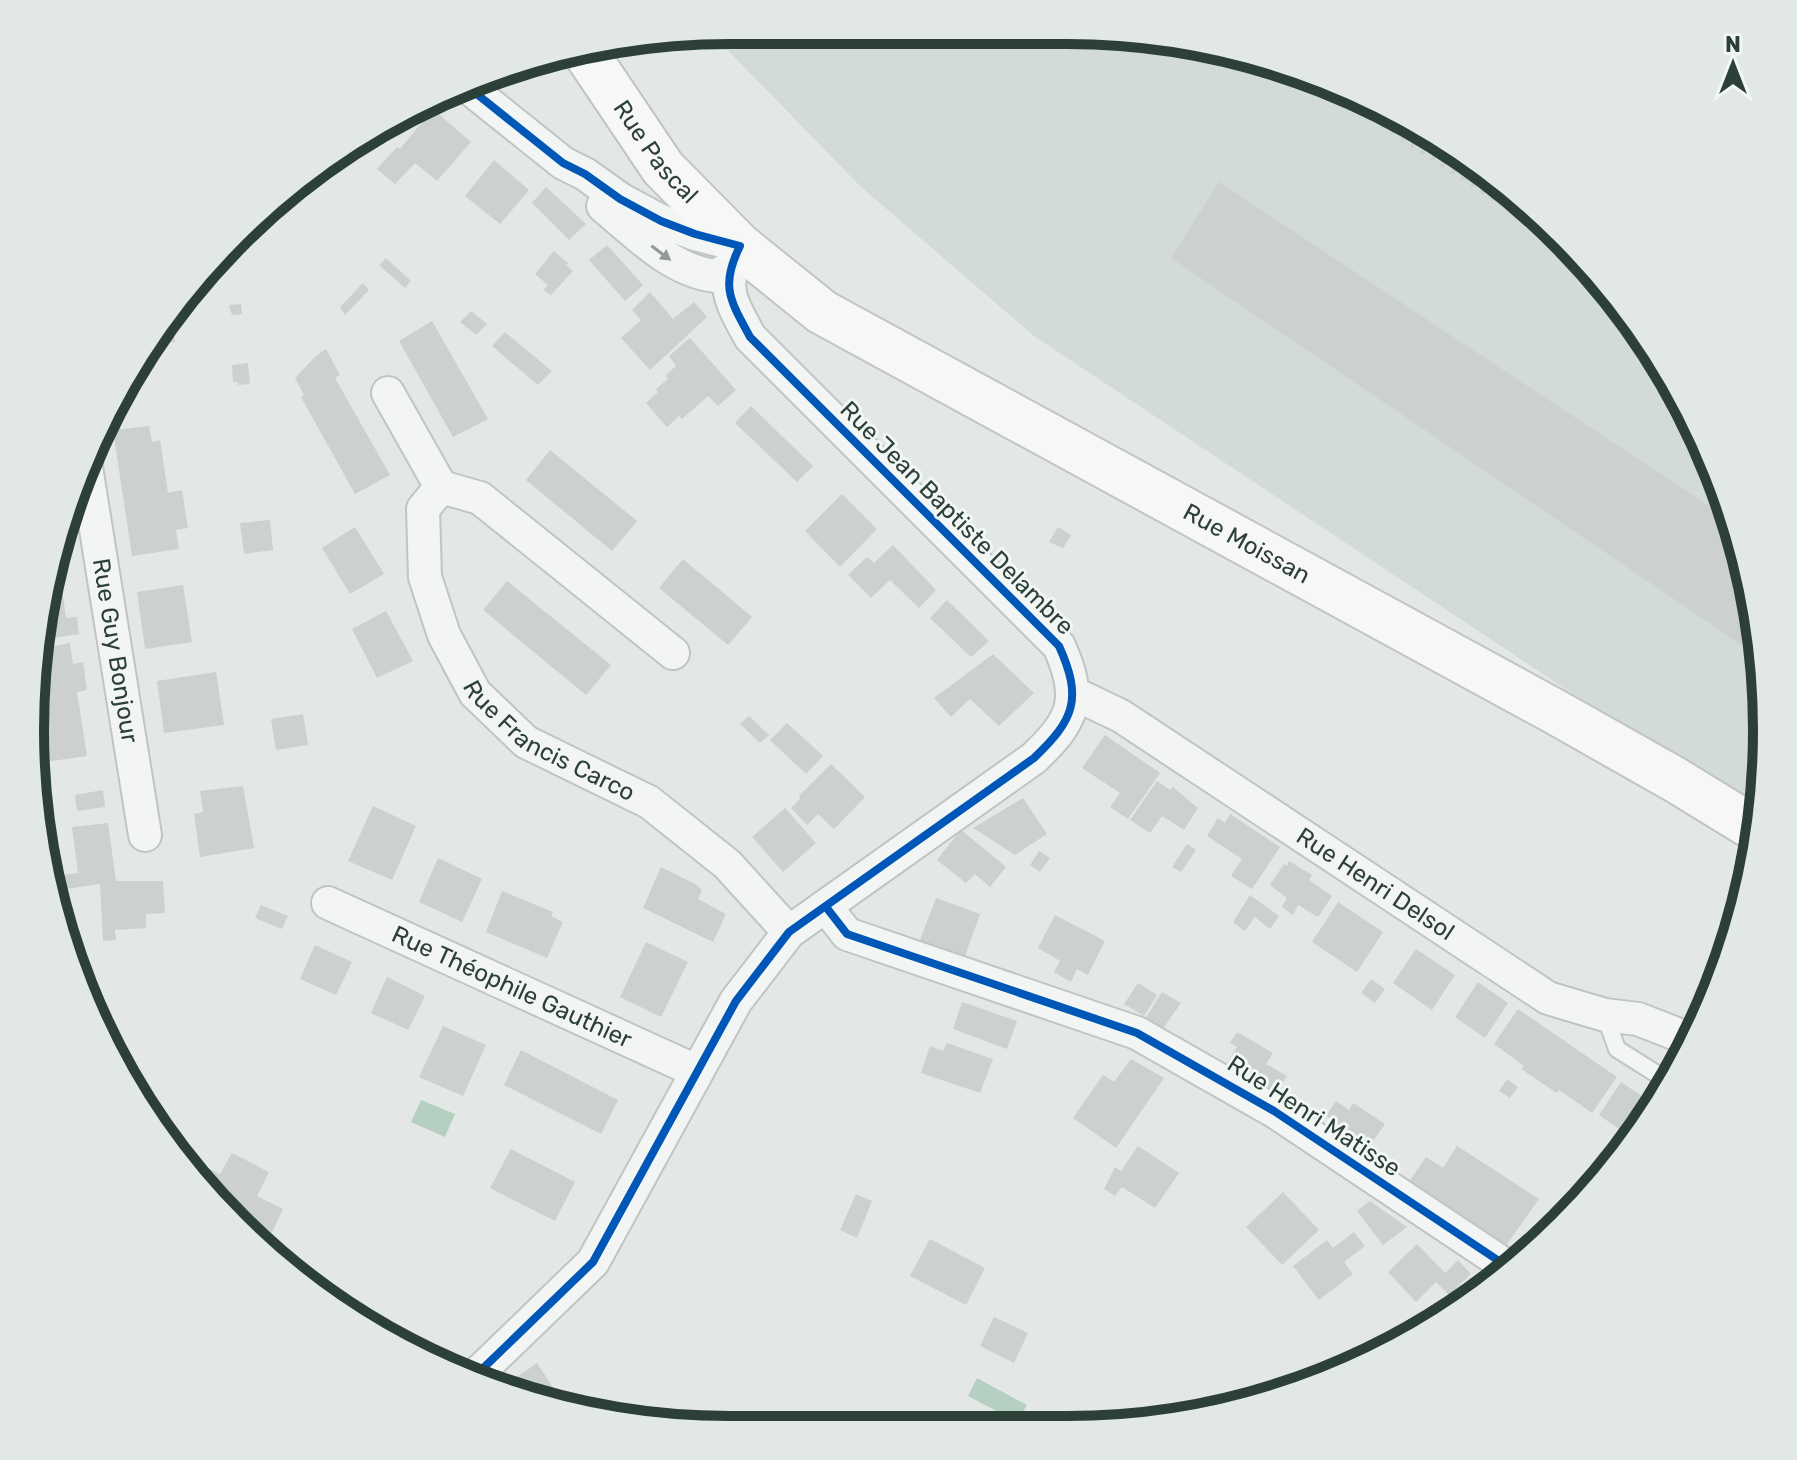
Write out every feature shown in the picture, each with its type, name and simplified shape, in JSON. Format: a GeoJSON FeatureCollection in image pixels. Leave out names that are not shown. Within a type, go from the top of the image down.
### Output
{"type":"FeatureCollection","features":[{"type":"Feature","properties":{"kind":"main road","name":"Rue Pascal"},"geometry":{"type":"LineString","coordinates":[[589,59],[663,168],[735,256]]}},
{"type":"Feature","properties":{"kind":"main road","name":"Rue Moissan"},"geometry":{"type":"LineString","coordinates":[[735,256],[822,312],[1552,710],[1746,823]]}},
{"type":"Feature","properties":{"kind":"street"},"geometry":{"type":"LineString","coordinates":[[475,93],[563,163],[585,174],[620,199],[735,256]]}},
{"type":"Feature","properties":{"kind":"street","name":"Rue Jean Baptiste Delambre"},"geometry":{"type":"LineString","coordinates":[[735,256],[729,298],[750,337],[1059,646],[1069,667],[1073,693]]}},
{"type":"Feature","properties":{"kind":"street"},"geometry":{"type":"LineString","coordinates":[[388,393],[441,487],[480,498],[673,653]]}},
{"type":"Feature","properties":{"kind":"street","name":"Rue Guy Bonjour"},"geometry":{"type":"LineString","coordinates":[[89,485],[145,835]]}},
{"type":"Feature","properties":{"kind":"street","name":"Rue Francis Carco"},"geometry":{"type":"LineString","coordinates":[[441,487],[423,509],[425,577],[444,635],[475,693],[526,742],[649,802],[727,864],[789,932]]}},
{"type":"Feature","properties":{"kind":"street"},"geometry":{"type":"LineString","coordinates":[[482,1370],[593,1262],[736,1001],[789,932],[1034,758],[1056,737],[1070,714],[1073,693]]}},
{"type":"Feature","properties":{"kind":"street","name":"Rue Henri Delsol"},"geometry":{"type":"LineString","coordinates":[[1073,693],[1121,716],[1548,998],[1605,1015],[1638,1019],[1681,1036]]}},
{"type":"Feature","properties":{"kind":"street","name":"Rue Théophile Gauthier"},"geometry":{"type":"LineString","coordinates":[[328,903],[696,1071]]}},
{"type":"Feature","properties":{"kind":"street","name":"Rue Henri Matisse"},"geometry":{"type":"LineString","coordinates":[[826,907],[847,934],[1137,1033],[1274,1111],[1500,1262]]}},
{"type":"Feature","properties":{"kind":"lane"},"geometry":{"type":"LineString","coordinates":[[1605,1015],[1617,1049],[1659,1076]]}},
{"type":"Feature","properties":{"kind":"shaded area"},"geometry":{"type":"Polygon","coordinates":[[[722,44],[1112,45],[1201,57],[1288,80],[1330,96],[1410,136],[1485,186],[1552,245],[1611,312],[1661,387],[1701,467],[1730,552],[1747,640],[1753,730],[1748,810],[1034,336],[860,186],[722,44]]]}},
{"type":"Feature","properties":{"kind":"shaded area"},"geometry":{"type":"Polygon","coordinates":[[[421,1100],[455,1114],[445,1137],[411,1122],[421,1100]]]}},
{"type":"Feature","properties":{"kind":"shaded area"},"geometry":{"type":"Polygon","coordinates":[[[977,1378],[1027,1405],[1021,1416],[1006,1416],[968,1396],[977,1378]]]}},
{"type":"Feature","properties":{"kind":"building"},"geometry":{"type":"Polygon","coordinates":[[[435,111],[471,142],[437,181],[415,163],[395,184],[377,169],[397,147],[400,149],[429,114],[435,111]]]}},
{"type":"Feature","properties":{"kind":"building"},"geometry":{"type":"Polygon","coordinates":[[[494,160],[529,190],[500,224],[465,196],[494,160]]]}},
{"type":"Feature","properties":{"kind":"building"},"geometry":{"type":"Polygon","coordinates":[[[1219,182],[1718,512],[1740,596],[1748,649],[1171,258],[1219,182]]]}},
{"type":"Feature","properties":{"kind":"building"},"geometry":{"type":"Polygon","coordinates":[[[546,187],[586,224],[569,240],[532,203],[546,187]]]}},
{"type":"Feature","properties":{"kind":"building"},"geometry":{"type":"Polygon","coordinates":[[[607,245],[643,285],[625,301],[589,260],[607,245]]]}},
{"type":"Feature","properties":{"kind":"building"},"geometry":{"type":"Polygon","coordinates":[[[554,251],[573,271],[551,295],[543,290],[548,285],[535,274],[554,251]]]}},
{"type":"Feature","properties":{"kind":"building"},"geometry":{"type":"Polygon","coordinates":[[[386,258],[411,281],[405,288],[379,265],[386,258]]]}},
{"type":"Feature","properties":{"kind":"building"},"geometry":{"type":"Polygon","coordinates":[[[363,283],[369,290],[345,315],[340,307],[363,283]]]}},
{"type":"Feature","properties":{"kind":"building"},"geometry":{"type":"Polygon","coordinates":[[[650,292],[673,319],[694,302],[707,317],[650,370],[621,338],[641,320],[632,310],[650,292]]]}},
{"type":"Feature","properties":{"kind":"building"},"geometry":{"type":"Polygon","coordinates":[[[241,304],[242,314],[232,315],[229,305],[241,304]]]}},
{"type":"Feature","properties":{"kind":"building"},"geometry":{"type":"Polygon","coordinates":[[[471,311],[487,324],[476,335],[460,322],[471,311]]]}},
{"type":"Feature","properties":{"kind":"building"},"geometry":{"type":"Polygon","coordinates":[[[432,321],[488,419],[453,437],[399,341],[432,321]]]}},
{"type":"Feature","properties":{"kind":"building"},"geometry":{"type":"Polygon","coordinates":[[[173,330],[175,342],[164,344],[173,330]]]}},
{"type":"Feature","properties":{"kind":"building"},"geometry":{"type":"Polygon","coordinates":[[[505,332],[552,371],[538,385],[492,346],[505,332]]]}},
{"type":"Feature","properties":{"kind":"building"},"geometry":{"type":"Polygon","coordinates":[[[690,338],[736,390],[718,406],[708,396],[682,419],[679,416],[667,427],[646,403],[676,366],[669,356],[690,338]]]}},
{"type":"Feature","properties":{"kind":"building"},"geometry":{"type":"Polygon","coordinates":[[[326,349],[340,375],[335,378],[390,475],[355,494],[301,397],[304,395],[295,378],[326,349]]]}},
{"type":"Feature","properties":{"kind":"building"},"geometry":{"type":"Polygon","coordinates":[[[248,363],[250,384],[233,382],[232,365],[248,363]]]}},
{"type":"Feature","properties":{"kind":"building"},"geometry":{"type":"Polygon","coordinates":[[[751,406],[813,466],[797,482],[735,423],[751,406]]]}},
{"type":"Feature","properties":{"kind":"building"},"geometry":{"type":"Polygon","coordinates":[[[149,426],[152,442],[160,440],[168,493],[182,490],[188,528],[176,530],[179,549],[132,556],[114,430],[149,426]]]}},
{"type":"Feature","properties":{"kind":"building"},"geometry":{"type":"Polygon","coordinates":[[[550,450],[637,521],[612,551],[526,480],[550,450]]]}},
{"type":"Feature","properties":{"kind":"building"},"geometry":{"type":"Polygon","coordinates":[[[842,494],[877,529],[840,567],[805,531],[842,494]]]}},
{"type":"Feature","properties":{"kind":"building"},"geometry":{"type":"Polygon","coordinates":[[[270,520],[273,550],[244,554],[240,523],[270,520]]]}},
{"type":"Feature","properties":{"kind":"building"},"geometry":{"type":"Polygon","coordinates":[[[355,527],[384,574],[350,594],[322,548],[355,527]]]}},
{"type":"Feature","properties":{"kind":"building"},"geometry":{"type":"Polygon","coordinates":[[[1058,527],[1071,535],[1063,548],[1049,542],[1058,527]]]}},
{"type":"Feature","properties":{"kind":"building"},"geometry":{"type":"Polygon","coordinates":[[[893,545],[936,590],[919,608],[890,580],[871,598],[848,575],[867,557],[874,563],[893,545]]]}},
{"type":"Feature","properties":{"kind":"building"},"geometry":{"type":"Polygon","coordinates":[[[683,559],[752,617],[728,645],[659,588],[683,559]]]}},
{"type":"Feature","properties":{"kind":"building"},"geometry":{"type":"Polygon","coordinates":[[[61,579],[66,618],[77,617],[79,634],[50,638],[61,579]]]}},
{"type":"Feature","properties":{"kind":"building"},"geometry":{"type":"Polygon","coordinates":[[[507,581],[611,665],[586,695],[483,610],[507,581]]]}},
{"type":"Feature","properties":{"kind":"building"},"geometry":{"type":"Polygon","coordinates":[[[183,585],[192,642],[145,649],[137,592],[183,585]]]}},
{"type":"Feature","properties":{"kind":"building"},"geometry":{"type":"Polygon","coordinates":[[[947,600],[989,641],[971,657],[930,618],[947,600]]]}},
{"type":"Feature","properties":{"kind":"building"},"geometry":{"type":"Polygon","coordinates":[[[386,611],[413,661],[377,678],[352,629],[386,611]]]}},
{"type":"Feature","properties":{"kind":"building"},"geometry":{"type":"Polygon","coordinates":[[[70,643],[73,664],[83,662],[87,690],[77,692],[87,756],[45,762],[45,685],[49,647],[70,643]]]}},
{"type":"Feature","properties":{"kind":"building"},"geometry":{"type":"Polygon","coordinates":[[[993,654],[1034,693],[999,726],[970,699],[951,717],[934,698],[993,654]]]}},
{"type":"Feature","properties":{"kind":"building"},"geometry":{"type":"Polygon","coordinates":[[[216,672],[224,725],[164,733],[157,681],[216,672]]]}},
{"type":"Feature","properties":{"kind":"building"},"geometry":{"type":"Polygon","coordinates":[[[303,714],[308,745],[276,750],[271,719],[303,714]]]}},
{"type":"Feature","properties":{"kind":"building"},"geometry":{"type":"Polygon","coordinates":[[[749,716],[769,735],[760,743],[740,724],[749,716]]]}},
{"type":"Feature","properties":{"kind":"building"},"geometry":{"type":"Polygon","coordinates":[[[787,723],[823,756],[806,774],[770,740],[787,723]]]}},
{"type":"Feature","properties":{"kind":"building"},"geometry":{"type":"Polygon","coordinates":[[[1105,735],[1160,773],[1128,819],[1110,807],[1120,793],[1082,768],[1105,735]]]}},
{"type":"Feature","properties":{"kind":"building"},"geometry":{"type":"Polygon","coordinates":[[[831,764],[865,797],[834,829],[818,814],[807,825],[791,808],[831,764]]]}},
{"type":"Feature","properties":{"kind":"building"},"geometry":{"type":"Polygon","coordinates":[[[1157,781],[1170,790],[1173,787],[1198,808],[1184,830],[1162,816],[1150,833],[1130,820],[1157,781]]]}},
{"type":"Feature","properties":{"kind":"building"},"geometry":{"type":"Polygon","coordinates":[[[243,786],[254,848],[200,857],[194,814],[203,812],[200,791],[243,786]]]}},
{"type":"Feature","properties":{"kind":"building"},"geometry":{"type":"Polygon","coordinates":[[[103,790],[105,807],[77,811],[75,795],[103,790]]]}},
{"type":"Feature","properties":{"kind":"building"},"geometry":{"type":"Polygon","coordinates":[[[1023,798],[1047,834],[1015,855],[973,828],[1023,798]]]}},
{"type":"Feature","properties":{"kind":"building"},"geometry":{"type":"Polygon","coordinates":[[[373,806],[416,826],[392,880],[348,861],[373,806]]]}},
{"type":"Feature","properties":{"kind":"building"},"geometry":{"type":"Polygon","coordinates":[[[785,808],[816,843],[783,872],[752,837],[785,808]]]}},
{"type":"Feature","properties":{"kind":"building"},"geometry":{"type":"Polygon","coordinates":[[[1230,814],[1280,847],[1252,889],[1231,876],[1242,859],[1207,836],[1218,818],[1225,823],[1230,814]]]}},
{"type":"Feature","properties":{"kind":"building"},"geometry":{"type":"Polygon","coordinates":[[[108,823],[116,881],[163,881],[165,913],[146,914],[146,928],[115,930],[116,940],[103,941],[100,884],[65,889],[63,875],[78,873],[72,827],[108,823]]]}},
{"type":"Feature","properties":{"kind":"building"},"geometry":{"type":"Polygon","coordinates":[[[961,830],[1006,867],[990,887],[975,874],[966,883],[937,860],[961,830]]]}},
{"type":"Feature","properties":{"kind":"building"},"geometry":{"type":"Polygon","coordinates":[[[1187,844],[1196,850],[1181,872],[1172,867],[1187,844]]]}},
{"type":"Feature","properties":{"kind":"building"},"geometry":{"type":"Polygon","coordinates":[[[1039,851],[1050,858],[1040,872],[1030,865],[1039,851]]]}},
{"type":"Feature","properties":{"kind":"building"},"geometry":{"type":"Polygon","coordinates":[[[438,858],[482,879],[462,922],[419,902],[438,858]]]}},
{"type":"Feature","properties":{"kind":"building"},"geometry":{"type":"Polygon","coordinates":[[[1289,861],[1312,875],[1309,880],[1332,896],[1318,917],[1298,905],[1293,915],[1282,907],[1287,898],[1270,885],[1289,861]]]}},
{"type":"Feature","properties":{"kind":"building"},"geometry":{"type":"Polygon","coordinates":[[[661,867],[695,884],[702,890],[698,899],[726,914],[713,942],[643,908],[661,867]]]}},
{"type":"Feature","properties":{"kind":"building"},"geometry":{"type":"Polygon","coordinates":[[[502,891],[553,912],[551,916],[563,922],[547,958],[486,932],[502,891]]]}},
{"type":"Feature","properties":{"kind":"building"},"geometry":{"type":"Polygon","coordinates":[[[1250,895],[1279,916],[1270,929],[1255,917],[1245,931],[1233,922],[1250,895]]]}},
{"type":"Feature","properties":{"kind":"building"},"geometry":{"type":"Polygon","coordinates":[[[936,898],[980,914],[964,959],[919,943],[936,898]]]}},
{"type":"Feature","properties":{"kind":"building"},"geometry":{"type":"Polygon","coordinates":[[[1338,902],[1383,932],[1357,972],[1312,942],[1338,902]]]}},
{"type":"Feature","properties":{"kind":"building"},"geometry":{"type":"Polygon","coordinates":[[[261,905],[288,916],[282,929],[255,918],[261,905]]]}},
{"type":"Feature","properties":{"kind":"building"},"geometry":{"type":"Polygon","coordinates":[[[1055,915],[1105,941],[1088,975],[1077,969],[1071,982],[1054,972],[1060,961],[1038,948],[1055,915]]]}},
{"type":"Feature","properties":{"kind":"building"},"geometry":{"type":"Polygon","coordinates":[[[646,942],[688,962],[661,1017],[620,997],[646,942]]]}},
{"type":"Feature","properties":{"kind":"building"},"geometry":{"type":"Polygon","coordinates":[[[315,945],[352,962],[336,995],[300,979],[315,945]]]}},
{"type":"Feature","properties":{"kind":"building"},"geometry":{"type":"Polygon","coordinates":[[[1416,949],[1455,975],[1432,1010],[1393,983],[1416,949]]]}},
{"type":"Feature","properties":{"kind":"building"},"geometry":{"type":"Polygon","coordinates":[[[387,977],[425,996],[408,1030],[371,1013],[387,977]]]}},
{"type":"Feature","properties":{"kind":"building"},"geometry":{"type":"Polygon","coordinates":[[[1371,979],[1385,989],[1375,1003],[1361,993],[1371,979]]]}},
{"type":"Feature","properties":{"kind":"building"},"geometry":{"type":"Polygon","coordinates":[[[1478,982],[1508,1003],[1485,1038],[1455,1017],[1478,982]]]}},
{"type":"Feature","properties":{"kind":"building"},"geometry":{"type":"Polygon","coordinates":[[[1138,983],[1157,995],[1144,1016],[1124,1004],[1138,983]]]}},
{"type":"Feature","properties":{"kind":"building"},"geometry":{"type":"Polygon","coordinates":[[[1162,992],[1181,1003],[1162,1030],[1145,1019],[1162,992]]]}},
{"type":"Feature","properties":{"kind":"building"},"geometry":{"type":"Polygon","coordinates":[[[962,1002],[1017,1021],[1007,1049],[953,1029],[962,1002]]]}},
{"type":"Feature","properties":{"kind":"building"},"geometry":{"type":"Polygon","coordinates":[[[1518,1009],[1617,1077],[1592,1113],[1521,1069],[1524,1066],[1494,1044],[1518,1009]]]}},
{"type":"Feature","properties":{"kind":"building"},"geometry":{"type":"Polygon","coordinates":[[[443,1026],[486,1045],[463,1096],[419,1077],[443,1026]]]}},
{"type":"Feature","properties":{"kind":"building"},"geometry":{"type":"Polygon","coordinates":[[[1237,1032],[1273,1053],[1266,1064],[1287,1076],[1273,1096],[1224,1068],[1237,1047],[1230,1043],[1237,1032]]]}},
{"type":"Feature","properties":{"kind":"building"},"geometry":{"type":"Polygon","coordinates":[[[947,1043],[993,1059],[980,1093],[921,1073],[930,1046],[943,1051],[947,1043]]]}},
{"type":"Feature","properties":{"kind":"building"},"geometry":{"type":"Polygon","coordinates":[[[521,1050],[618,1100],[601,1134],[504,1085],[521,1050]]]}},
{"type":"Feature","properties":{"kind":"building"},"geometry":{"type":"Polygon","coordinates":[[[1131,1059],[1164,1078],[1116,1148],[1073,1118],[1103,1075],[1114,1082],[1131,1059]]]}},
{"type":"Feature","properties":{"kind":"building"},"geometry":{"type":"Polygon","coordinates":[[[1507,1079],[1518,1087],[1510,1098],[1499,1091],[1507,1079]]]}},
{"type":"Feature","properties":{"kind":"building"},"geometry":{"type":"Polygon","coordinates":[[[1621,1082],[1645,1098],[1623,1131],[1599,1115],[1621,1082]]]}},
{"type":"Feature","properties":{"kind":"building"},"geometry":{"type":"Polygon","coordinates":[[[1336,1101],[1349,1110],[1353,1103],[1385,1124],[1371,1144],[1359,1137],[1353,1144],[1330,1129],[1335,1121],[1326,1116],[1336,1101]]]}},
{"type":"Feature","properties":{"kind":"building"},"geometry":{"type":"Polygon","coordinates":[[[1138,1146],[1179,1173],[1155,1208],[1122,1187],[1115,1196],[1104,1189],[1115,1167],[1121,1171],[1138,1146]]]}},
{"type":"Feature","properties":{"kind":"building"},"geometry":{"type":"Polygon","coordinates":[[[1457,1146],[1539,1199],[1502,1251],[1408,1183],[1426,1157],[1443,1168],[1457,1146]]]}},
{"type":"Feature","properties":{"kind":"building"},"geometry":{"type":"Polygon","coordinates":[[[511,1149],[575,1182],[555,1221],[490,1188],[511,1149]]]}},
{"type":"Feature","properties":{"kind":"building"},"geometry":{"type":"Polygon","coordinates":[[[232,1153],[269,1172],[257,1196],[283,1209],[269,1238],[199,1164],[220,1174],[232,1153]]]}},
{"type":"Feature","properties":{"kind":"building"},"geometry":{"type":"Polygon","coordinates":[[[1283,1192],[1319,1230],[1282,1265],[1246,1227],[1283,1192]]]}},
{"type":"Feature","properties":{"kind":"building"},"geometry":{"type":"Polygon","coordinates":[[[856,1194],[872,1201],[857,1238],[840,1230],[856,1194]]]}},
{"type":"Feature","properties":{"kind":"building"},"geometry":{"type":"Polygon","coordinates":[[[1370,1201],[1407,1227],[1383,1245],[1357,1211],[1370,1201]]]}},
{"type":"Feature","properties":{"kind":"building"},"geometry":{"type":"Polygon","coordinates":[[[1354,1232],[1365,1246],[1344,1262],[1353,1274],[1319,1300],[1293,1266],[1327,1240],[1333,1248],[1354,1232]]]}},
{"type":"Feature","properties":{"kind":"building"},"geometry":{"type":"Polygon","coordinates":[[[930,1239],[985,1268],[966,1305],[910,1276],[930,1239]]]}},
{"type":"Feature","properties":{"kind":"building"},"geometry":{"type":"Polygon","coordinates":[[[1417,1244],[1445,1273],[1458,1260],[1471,1274],[1449,1295],[1436,1282],[1416,1302],[1388,1272],[1417,1244]]]}},
{"type":"Feature","properties":{"kind":"building"},"geometry":{"type":"Polygon","coordinates":[[[994,1317],[1028,1333],[1014,1363],[980,1346],[994,1317]]]}},
{"type":"Feature","properties":{"kind":"building"},"geometry":{"type":"Polygon","coordinates":[[[537,1363],[557,1394],[552,1393],[511,1381],[537,1363]]]}},
{"type":"Feature","properties":{"kind":"railway"},"geometry":{"type":"LineString","coordinates":[[1361,111],[1520,215]]}},
{"type":"Feature","properties":{"kind":"cycle path"},"geometry":{"type":"LineString","coordinates":[[475,93],[563,163],[585,174],[620,199],[661,221],[740,246],[730,272],[730,293],[750,337],[1059,646],[1071,681],[1072,695],[1066,720],[1034,758],[789,932],[736,1001],[593,1262],[482,1370]]}},
{"type":"Feature","properties":{"kind":"cycle path"},"geometry":{"type":"LineString","coordinates":[[826,907],[847,934],[1137,1033],[1274,1111],[1500,1262]]}}]}
